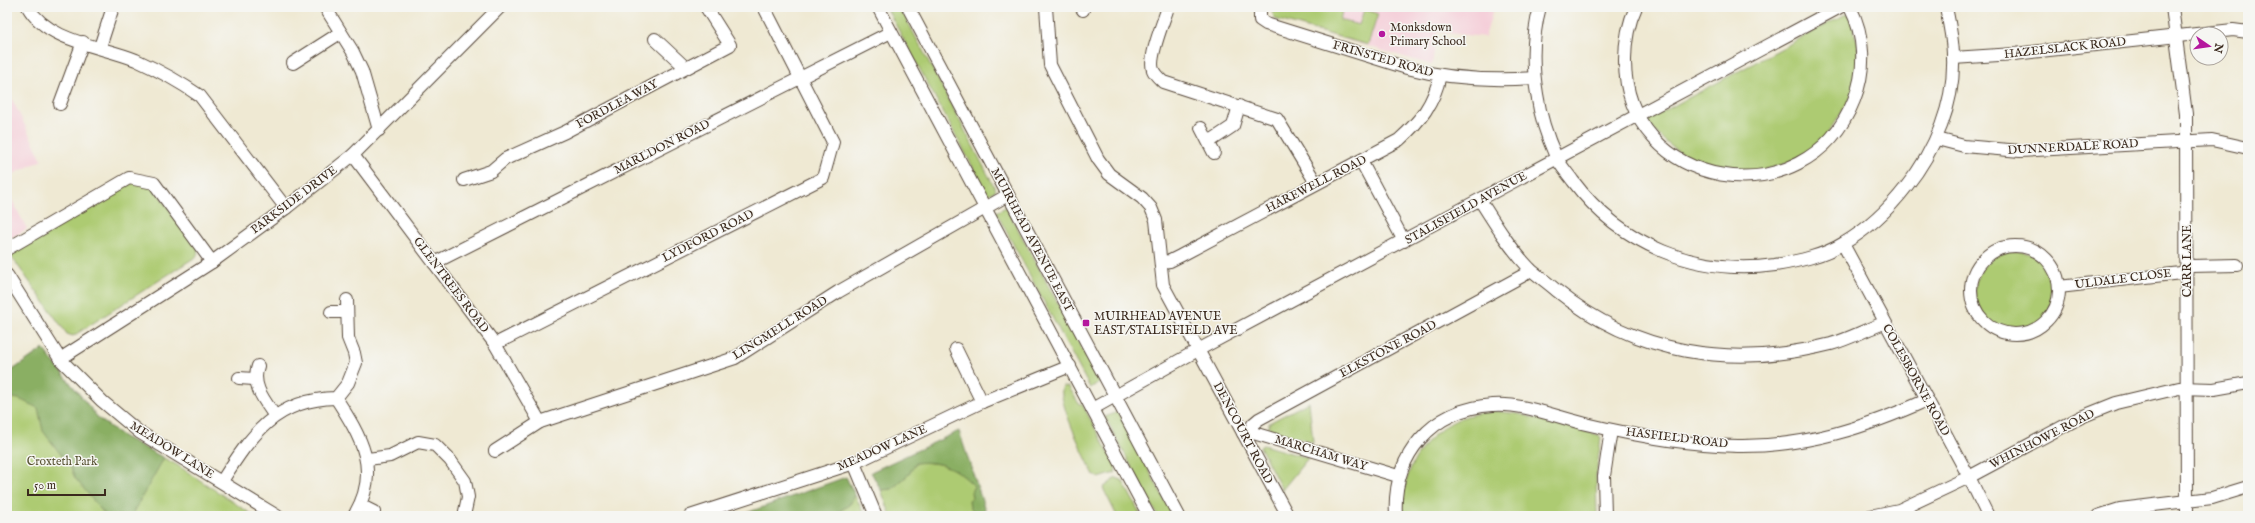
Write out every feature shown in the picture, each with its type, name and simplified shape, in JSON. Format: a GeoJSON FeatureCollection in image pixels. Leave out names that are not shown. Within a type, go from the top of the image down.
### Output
{"type":"FeatureCollection","features":[{"type":"Feature","properties":{"kind":"street"},"geometry":{"type":"LineString","coordinates":[[28,7],[35,16],[52,29],[155,69],[182,83],[200,96],[286,208]]}},
{"type":"Feature","properties":{"kind":"street"},"geometry":{"type":"LineString","coordinates":[[100,47],[113,7]]}},
{"type":"Feature","properties":{"kind":"street"},"geometry":{"type":"LineString","coordinates":[[325,7],[353,52],[362,71],[379,130]]}},
{"type":"Feature","properties":{"kind":"street","name":"PARKSIDE DRIVE"},"geometry":{"type":"LineString","coordinates":[[60,359],[212,262],[286,208],[353,155],[500,7]]}},
{"type":"Feature","properties":{"kind":"street","name":"FORDLEA WAY"},"geometry":{"type":"LineString","coordinates":[[464,180],[491,171],[505,159],[565,132],[730,45],[706,7]]}},
{"type":"Feature","properties":{"kind":"street","name":"LYDFORD ROAD"},"geometry":{"type":"LineString","coordinates":[[495,344],[823,178],[834,142],[764,7]]}},
{"type":"Feature","properties":{"kind":"street","name":"MUIRHEAD AVENUE EAST"},"geometry":{"type":"LineString","coordinates":[[878,7],[986,207],[1149,516]]}},
{"type":"Feature","properties":{"kind":"street","name":"MUIRHEAD AVENUE EAST"},"geometry":{"type":"LineString","coordinates":[[908,7],[1116,395],[1179,516]]}},
{"type":"Feature","properties":{"kind":"street","name":"DENCOURT ROAD"},"geometry":{"type":"LineString","coordinates":[[1047,7],[1050,65],[1098,160],[1109,174],[1142,198],[1151,208],[1156,220],[1163,285],[1198,350],[1247,432],[1288,516]]}},
{"type":"Feature","properties":{"kind":"street"},"geometry":{"type":"LineString","coordinates":[[1168,7],[1152,58],[1152,69],[1157,77],[1163,82],[1278,119],[1316,183]]}},
{"type":"Feature","properties":{"kind":"street","name":"FRINSTED ROAD"},"geometry":{"type":"LineString","coordinates":[[1260,7],[1260,20],[1266,24],[1407,68],[1440,75],[1494,80],[1534,78]]}},
{"type":"Feature","properties":{"kind":"street"},"geometry":{"type":"LineString","coordinates":[[1540,7],[1534,37],[1534,78],[1539,106],[1556,158],[1583,194],[1610,221],[1640,240],[1669,254],[1726,268],[1765,266],[1802,261],[1843,244],[1893,204],[1917,173],[1937,139],[1949,96],[1953,58],[1946,7]]}},
{"type":"Feature","properties":{"kind":"street"},"geometry":{"type":"LineString","coordinates":[[1636,7],[1627,32],[1625,69],[1628,88],[1637,115],[1648,130],[1670,151],[1689,164],[1705,171],[1736,177],[1753,177],[1786,169],[1802,161],[1825,144],[1839,130],[1849,114],[1858,92],[1863,58],[1862,40],[1850,7]]}},
{"type":"Feature","properties":{"kind":"street","name":"STALISFIELD AVENUE"},"geometry":{"type":"LineString","coordinates":[[1092,409],[1198,350],[1840,7]]}},
{"type":"Feature","properties":{"kind":"street","name":"CARR LANE"},"geometry":{"type":"LineString","coordinates":[[2172,7],[2184,89],[2186,141],[2187,516]]}},
{"type":"Feature","properties":{"kind":"street","name":"HAZELSLACK ROAD"},"geometry":{"type":"LineString","coordinates":[[1953,58],[2014,54],[2233,30],[2248,32]]}},
{"type":"Feature","properties":{"kind":"street","name":"MARLDON ROAD"},"geometry":{"type":"LineString","coordinates":[[434,263],[891,32]]}},
{"type":"Feature","properties":{"kind":"street"},"geometry":{"type":"LineString","coordinates":[[293,63],[340,33]]}},
{"type":"Feature","properties":{"kind":"street"},"geometry":{"type":"LineString","coordinates":[[654,39],[686,68]]}},
{"type":"Feature","properties":{"kind":"street"},"geometry":{"type":"LineString","coordinates":[[60,104],[83,42]]}},
{"type":"Feature","properties":{"kind":"street","name":"HAREWELL ROAD"},"geometry":{"type":"LineString","coordinates":[[1161,262],[1170,261],[1180,256],[1399,140],[1417,124],[1430,107],[1440,75]]}},
{"type":"Feature","properties":{"kind":"street"},"geometry":{"type":"LineString","coordinates":[[1209,142],[1233,126],[1239,106]]}},
{"type":"Feature","properties":{"kind":"street"},"geometry":{"type":"LineString","coordinates":[[1201,128],[1214,153]]}},
{"type":"Feature","properties":{"kind":"street","name":"DUNNERDALE ROAD"},"geometry":{"type":"LineString","coordinates":[[1937,139],[1964,146],[2020,151],[2212,140],[2248,148]]}},
{"type":"Feature","properties":{"kind":"street","name":"GLENTREES ROAD"},"geometry":{"type":"LineString","coordinates":[[353,155],[495,344],[540,422]]}},
{"type":"Feature","properties":{"kind":"street"},"geometry":{"type":"LineString","coordinates":[[1361,161],[1404,241]]}},
{"type":"Feature","properties":{"kind":"street"},"geometry":{"type":"LineString","coordinates":[[7,249],[129,178],[154,183],[212,262]]}},
{"type":"Feature","properties":{"kind":"street","name":"LINGMELL ROAD"},"geometry":{"type":"LineString","coordinates":[[495,451],[540,422],[736,358],[838,292],[1008,195]]}},
{"type":"Feature","properties":{"kind":"street"},"geometry":{"type":"LineString","coordinates":[[1480,200],[1504,238],[1530,269],[1575,305],[1605,323],[1642,340],[1711,355],[1742,356],[1786,352],[1832,343],[1884,322]]}},
{"type":"Feature","properties":{"kind":"street","name":"COLESBORNE ROAD"},"geometry":{"type":"LineString","coordinates":[[1843,244],[1884,322],[1928,400],[1988,516]]}},
{"type":"Feature","properties":{"kind":"street","name":"ULDALE CLOSE"},"geometry":{"type":"LineString","coordinates":[[2009,246],[2025,247],[2039,253],[2048,261],[2056,274],[2059,287],[2056,305],[2049,319],[2038,328],[2024,334],[2014,335],[1999,332],[1979,317],[1973,304],[1970,289],[1974,273],[1983,260],[1994,251],[2009,246]]}},
{"type":"Feature","properties":{"kind":"street","name":"ULDALE CLOSE"},"geometry":{"type":"LineString","coordinates":[[2059,287],[2182,272],[2191,266],[2237,265]]}},
{"type":"Feature","properties":{"kind":"street","name":"ELKSTONE ROAD"},"geometry":{"type":"LineString","coordinates":[[1247,432],[1259,419],[1524,275],[1530,269]]}},
{"type":"Feature","properties":{"kind":"street","name":"MEADOW LANE"},"geometry":{"type":"LineString","coordinates":[[7,275],[60,359],[102,401],[139,432],[222,481],[277,516]]}},
{"type":"Feature","properties":{"kind":"street"},"geometry":{"type":"LineString","coordinates":[[222,481],[250,438],[274,416],[308,402],[336,398],[348,383],[356,363],[348,338],[347,306],[331,312]]}},
{"type":"Feature","properties":{"kind":"street"},"geometry":{"type":"LineString","coordinates":[[956,349],[982,402]]}},
{"type":"Feature","properties":{"kind":"street"},"geometry":{"type":"LineString","coordinates":[[258,366],[254,379],[258,390],[274,416]]}},
{"type":"Feature","properties":{"kind":"street","name":"MEADOW LANE"},"geometry":{"type":"LineString","coordinates":[[690,516],[854,463],[982,402],[1070,366]]}},
{"type":"Feature","properties":{"kind":"street"},"geometry":{"type":"LineString","coordinates":[[239,378],[254,379]]}},
{"type":"Feature","properties":{"kind":"street","name":"WHINHOWE ROAD"},"geometry":{"type":"LineString","coordinates":[[1870,516],[1899,510],[1969,477],[2080,417],[2116,403],[2179,388],[2214,389],[2248,383]]}},
{"type":"Feature","properties":{"kind":"street"},"geometry":{"type":"LineString","coordinates":[[336,398],[368,459],[367,484],[358,510],[374,512]]}},
{"type":"Feature","properties":{"kind":"street","name":"HASFIELD ROAD"},"geometry":{"type":"LineString","coordinates":[[1398,476],[1412,450],[1426,432],[1460,411],[1494,405],[1517,407],[1611,430],[1704,444],[1773,445],[1824,437],[1880,421],[1928,400]]}},
{"type":"Feature","properties":{"kind":"street"},"geometry":{"type":"LineString","coordinates":[[1605,516],[1604,476],[1611,430]]}},
{"type":"Feature","properties":{"kind":"street","name":"MARCHAM WAY"},"geometry":{"type":"LineString","coordinates":[[1247,432],[1398,476]]}},
{"type":"Feature","properties":{"kind":"street"},"geometry":{"type":"LineString","coordinates":[[368,459],[390,456],[418,442],[435,445],[450,460],[465,481],[468,497],[464,516]]}},
{"type":"Feature","properties":{"kind":"street"},"geometry":{"type":"LineString","coordinates":[[854,463],[876,516]]}},
{"type":"Feature","properties":{"kind":"street"},"geometry":{"type":"LineString","coordinates":[[1396,516],[1395,503],[1398,476]]}},
{"type":"Feature","properties":{"kind":"street"},"geometry":{"type":"LineString","coordinates":[[2098,516],[2120,509],[2212,498],[2248,487]]}},
{"type":"Feature","properties":{"kind":"shaded area","name":"Monksdown Primary School"},"geometry":{"type":"Polygon","coordinates":[[[1270,7],[1494,7],[1485,37],[1437,32],[1432,65],[1275,19],[1270,7]]]}},
{"type":"Feature","properties":{"kind":"shaded area"},"geometry":{"type":"Polygon","coordinates":[[[7,89],[42,160],[7,177],[7,89]]]}},
{"type":"Feature","properties":{"kind":"shaded area"},"geometry":{"type":"Polygon","coordinates":[[[7,190],[27,229],[7,240],[7,190]]]}},
{"type":"Feature","properties":{"kind":"green space"},"geometry":{"type":"Polygon","coordinates":[[[886,7],[900,7],[996,190],[988,195],[886,7]]]}},
{"type":"Feature","properties":{"kind":"green space"},"geometry":{"type":"Polygon","coordinates":[[[1270,7],[1343,7],[1340,20],[1359,25],[1364,9],[1378,14],[1368,45],[1275,19],[1270,7]]]}},
{"type":"Feature","properties":{"kind":"green space"},"geometry":{"type":"Polygon","coordinates":[[[1846,14],[1849,14],[1853,27],[1858,54],[1857,76],[1853,90],[1843,110],[1823,139],[1797,158],[1775,167],[1752,171],[1729,170],[1707,165],[1685,156],[1666,142],[1649,124],[1649,119],[1846,14]]]}},
{"type":"Feature","properties":{"kind":"green space"},"geometry":{"type":"Polygon","coordinates":[[[132,181],[152,185],[198,249],[197,256],[73,336],[67,334],[11,256],[12,251],[132,181]]]}},
{"type":"Feature","properties":{"kind":"green space"},"geometry":{"type":"Polygon","coordinates":[[[1006,207],[1100,382],[1090,388],[996,212],[1006,207]]]}},
{"type":"Feature","properties":{"kind":"green space"},"geometry":{"type":"Polygon","coordinates":[[[2015,251],[2030,254],[2043,263],[2052,276],[2055,291],[2052,306],[2043,319],[2030,328],[2015,331],[2000,328],[1987,319],[1978,306],[1975,291],[1978,276],[1987,263],[2000,254],[2015,251]]]}},
{"type":"Feature","properties":{"kind":"green space","name":"Croxteth Park"},"geometry":{"type":"Polygon","coordinates":[[[43,349],[99,419],[124,437],[177,465],[254,516],[7,516],[7,374],[43,349]]]}},
{"type":"Feature","properties":{"kind":"green space"},"geometry":{"type":"Polygon","coordinates":[[[43,349],[99,419],[124,437],[164,458],[131,516],[106,516],[75,478],[71,468],[43,431],[38,408],[19,399],[7,397],[7,374],[43,349]]]}},
{"type":"Feature","properties":{"kind":"green space"},"geometry":{"type":"Polygon","coordinates":[[[1063,386],[1069,387],[1079,404],[1082,404],[1116,467],[1115,473],[1099,478],[1094,475],[1067,416],[1063,403],[1063,386]]]}},
{"type":"Feature","properties":{"kind":"green space"},"geometry":{"type":"Polygon","coordinates":[[[1309,402],[1313,442],[1269,429],[1269,423],[1309,402]]]}},
{"type":"Feature","properties":{"kind":"green space"},"geometry":{"type":"Polygon","coordinates":[[[1495,411],[1519,414],[1599,435],[1601,438],[1596,476],[1597,516],[1403,516],[1405,486],[1409,472],[1424,446],[1434,435],[1446,426],[1463,417],[1495,411]]]}},
{"type":"Feature","properties":{"kind":"green space"},"geometry":{"type":"Polygon","coordinates":[[[1118,412],[1173,516],[1158,516],[1105,417],[1118,412]]]}},
{"type":"Feature","properties":{"kind":"green space"},"geometry":{"type":"Polygon","coordinates":[[[959,431],[987,516],[969,516],[973,511],[970,508],[969,500],[972,498],[971,492],[974,486],[955,470],[941,464],[925,462],[916,463],[909,474],[892,489],[881,490],[871,472],[959,431]]]}},
{"type":"Feature","properties":{"kind":"green space"},"geometry":{"type":"Polygon","coordinates":[[[1263,445],[1308,458],[1282,490],[1260,447],[1263,445]]]}},
{"type":"Feature","properties":{"kind":"green space"},"geometry":{"type":"Polygon","coordinates":[[[921,462],[945,465],[957,471],[974,486],[971,515],[891,516],[881,490],[892,489],[909,474],[916,463],[921,462]]]}},
{"type":"Feature","properties":{"kind":"green space"},"geometry":{"type":"Polygon","coordinates":[[[846,477],[855,495],[850,504],[833,516],[738,516],[846,477]]]}},
{"type":"Feature","properties":{"kind":"green space"},"geometry":{"type":"Polygon","coordinates":[[[1116,478],[1122,480],[1141,515],[1137,513],[1134,516],[1117,516],[1103,488],[1116,478]]]}},
{"type":"Feature","properties":{"kind":"green space"},"geometry":{"type":"Polygon","coordinates":[[[855,495],[865,516],[833,516],[850,504],[855,495]]]}},
{"type":"Feature","properties":{"kind":"place","name":"Monksdown Primary School"},"geometry":{"type":"Point","coordinates":[1382,34]}},
{"type":"Feature","properties":{"kind":"place","name":"MUIRHEAD AVENUE EAST/STALISFIELD AVE"},"geometry":{"type":"Point","coordinates":[1086,323]}}]}
